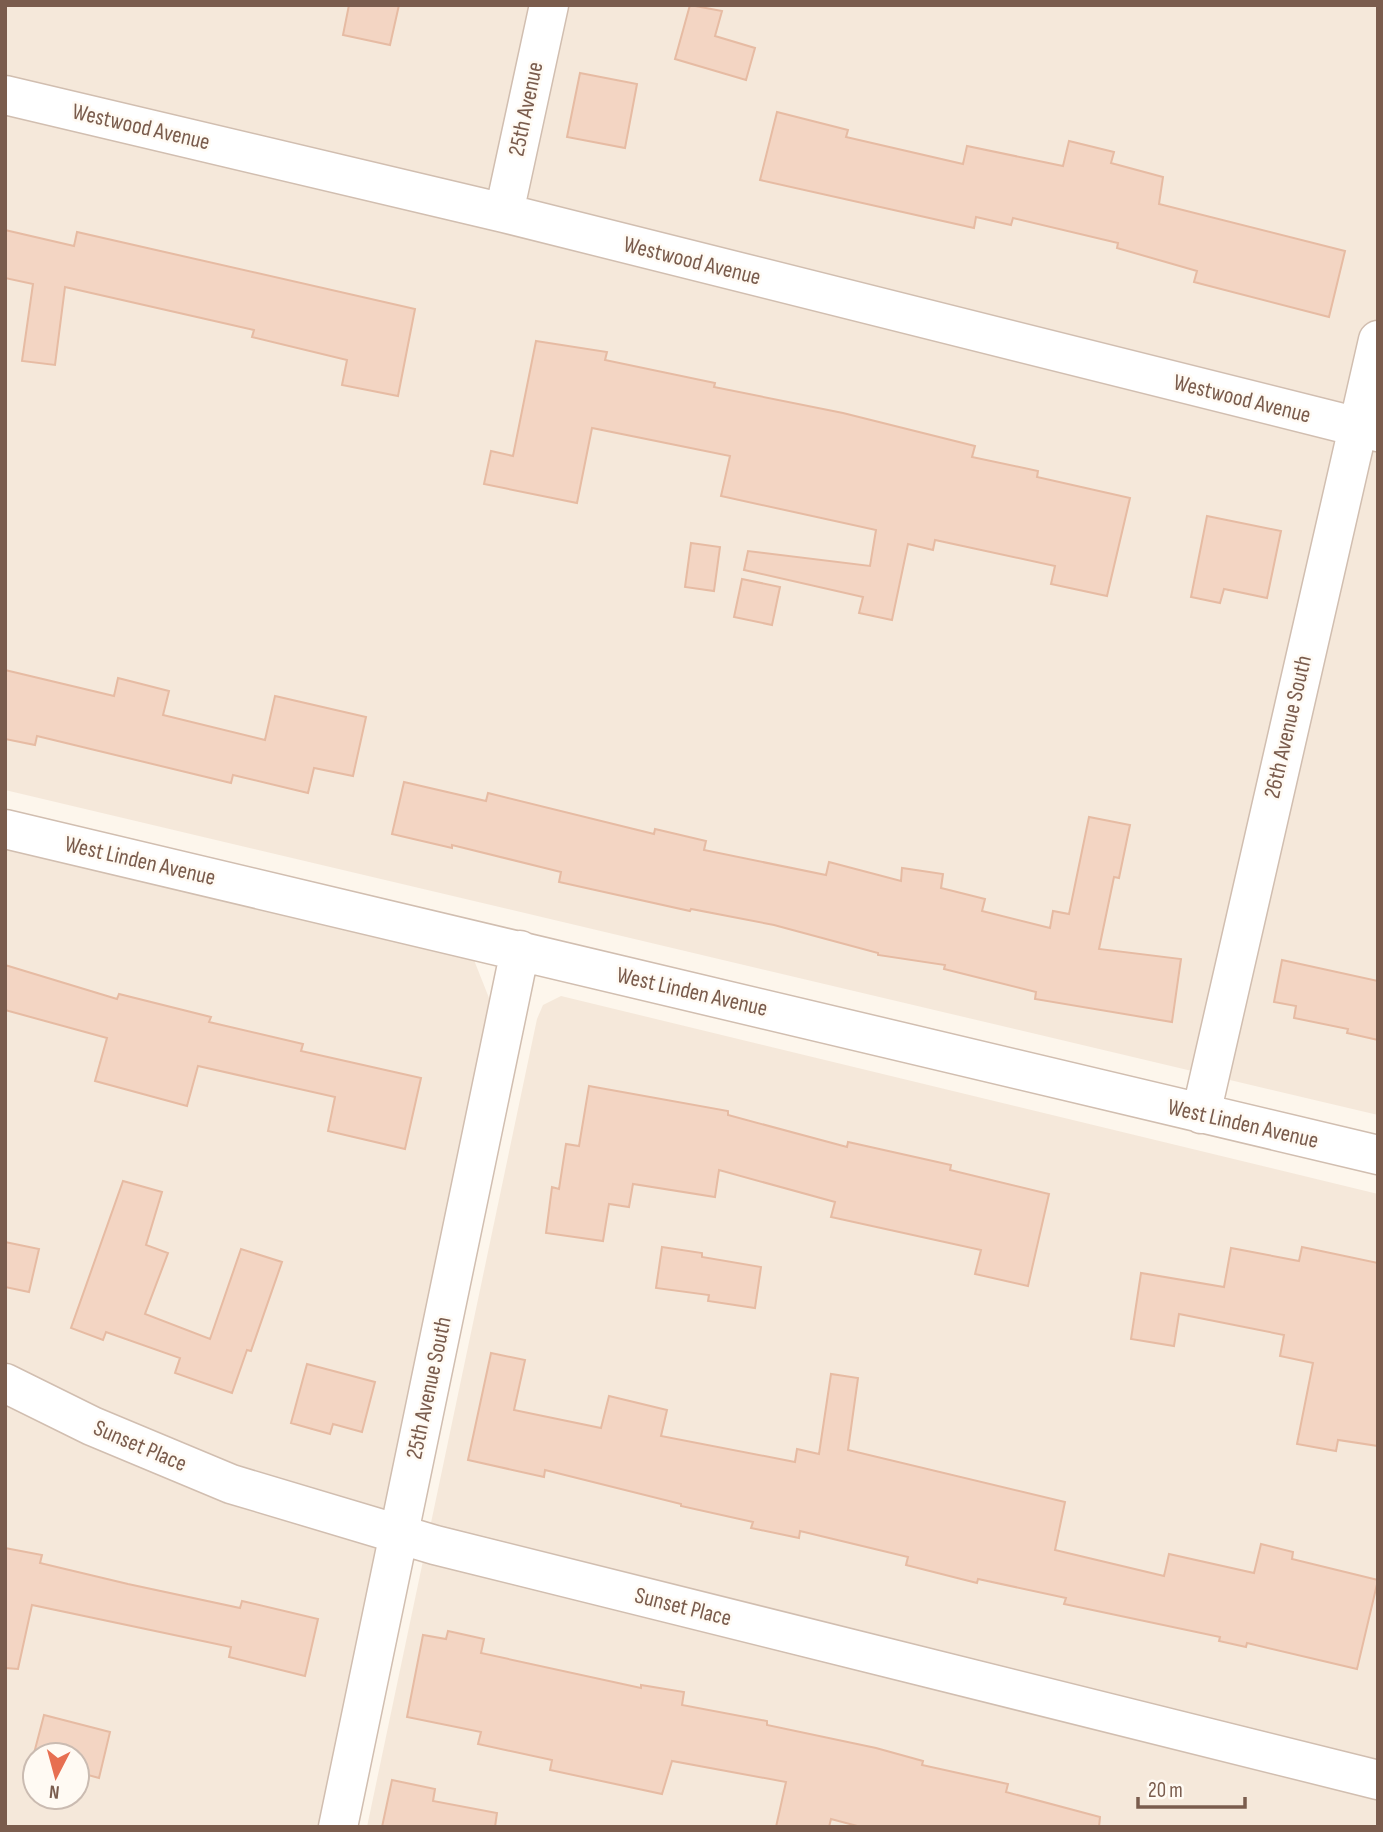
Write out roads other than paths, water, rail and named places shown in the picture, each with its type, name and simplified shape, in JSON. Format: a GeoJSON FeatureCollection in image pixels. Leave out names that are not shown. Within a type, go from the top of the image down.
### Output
{"type":"FeatureCollection","features":[{"type":"Feature","properties":{"kind":"street","name":"25th Avenue"},"geometry":{"type":"LineString","coordinates":[[504,213],[549,5]]}},
{"type":"Feature","properties":{"kind":"street","name":"Westwood Avenue"},"geometry":{"type":"LineString","coordinates":[[5,95],[504,213],[1367,430]]}},
{"type":"Feature","properties":{"kind":"street","name":"26th Avenue South"},"geometry":{"type":"LineString","coordinates":[[1201,1114],[1367,430],[1378,340]]}},
{"type":"Feature","properties":{"kind":"street","name":"West Linden Avenue"},"geometry":{"type":"LineString","coordinates":[[5,829],[1378,1155]]}},
{"type":"Feature","properties":{"kind":"street","name":"25th Avenue South"},"geometry":{"type":"LineString","coordinates":[[338,1827],[520,950]]}},
{"type":"Feature","properties":{"kind":"street","name":"Sunset Place"},"geometry":{"type":"LineString","coordinates":[[5,1384],[92,1426],[231,1484],[435,1545],[1378,1780]]}}]}
